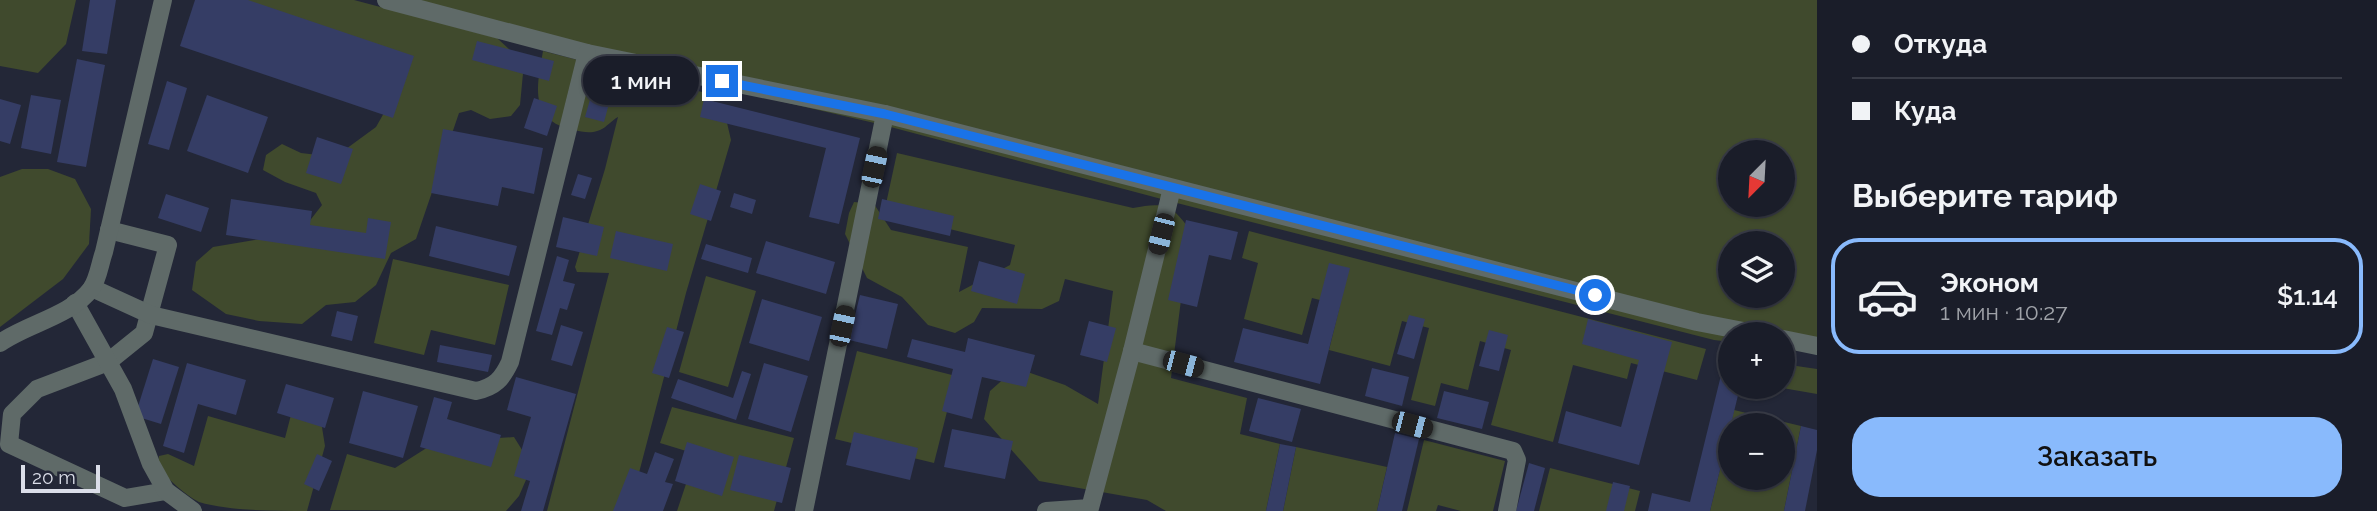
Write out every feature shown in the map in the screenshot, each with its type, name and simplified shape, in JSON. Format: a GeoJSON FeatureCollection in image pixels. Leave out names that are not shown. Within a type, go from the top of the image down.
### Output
{"type":"FeatureCollection","features":[{"type":"Feature","properties":{"kind":"street"},"geometry":{"type":"LineString","coordinates":[[0,343],[15,332],[38,324],[75,303],[92,288],[109,230],[163,0]]}},
{"type":"Feature","properties":{"kind":"street"},"geometry":{"type":"LineString","coordinates":[[386,0],[587,53],[885,114],[1718,326]]}},
{"type":"Feature","properties":{"kind":"street"},"geometry":{"type":"LineString","coordinates":[[92,288],[151,315],[476,391],[491,387],[503,377],[510,362],[587,53]]}},
{"type":"Feature","properties":{"kind":"street"},"geometry":{"type":"LineString","coordinates":[[803,511],[885,114]]}},
{"type":"Feature","properties":{"kind":"street"},"geometry":{"type":"LineString","coordinates":[[1046,511],[1097,510],[1172,188]]}},
{"type":"Feature","properties":{"kind":"street"},"geometry":{"type":"LineString","coordinates":[[109,230],[168,245],[144,333],[107,362],[37,389],[12,414],[9,444],[125,498],[166,491]]}},
{"type":"Feature","properties":{"kind":"street"},"geometry":{"type":"LineString","coordinates":[[75,303],[123,389],[151,464],[166,491],[193,511]]}},
{"type":"Feature","properties":{"kind":"street"},"geometry":{"type":"LineString","coordinates":[[1795,341],[1817,346]]}},
{"type":"Feature","properties":{"kind":"street"},"geometry":{"type":"LineString","coordinates":[[1132,351],[1513,451],[1517,460],[1507,511]]}},
{"type":"Feature","properties":{"kind":"green space"},"geometry":{"type":"Polygon","coordinates":[[[0,0],[76,0],[66,44],[38,73],[0,66],[0,0]]]}},
{"type":"Feature","properties":{"kind":"green space"},"geometry":{"type":"Polygon","coordinates":[[[241,0],[354,0],[497,38],[524,63],[520,105],[511,116],[490,119],[471,110],[459,113],[416,239],[391,253],[376,285],[355,302],[326,305],[302,324],[259,321],[226,314],[192,290],[196,262],[213,247],[301,232],[322,205],[316,193],[285,182],[263,170],[266,155],[282,144],[301,153],[335,157],[376,127],[410,67],[241,0]]]}},
{"type":"Feature","properties":{"kind":"green space"},"geometry":{"type":"Polygon","coordinates":[[[398,0],[1817,0],[1817,353],[1795,350],[1795,322],[1718,322],[1718,340],[1714,340],[883,125],[586,56],[398,0]]]}},
{"type":"Feature","properties":{"kind":"green space"},"geometry":{"type":"Polygon","coordinates":[[[543,51],[702,92],[724,110],[731,140],[686,293],[629,511],[547,511],[609,273],[577,272],[575,267],[618,117],[603,129],[590,132],[573,130],[548,118],[542,110],[538,89],[543,51]]]}},
{"type":"Feature","properties":{"kind":"green space"},"geometry":{"type":"Polygon","coordinates":[[[897,153],[1133,208],[1159,205],[1178,215],[1190,230],[1171,378],[1247,398],[1240,434],[1280,444],[1266,511],[1166,511],[1147,500],[1039,481],[984,419],[990,391],[1016,368],[1065,385],[1098,404],[1113,291],[1065,279],[1059,301],[1042,309],[982,308],[974,322],[955,333],[928,325],[902,297],[867,278],[845,234],[854,202],[874,204],[891,230],[968,247],[959,292],[1010,265],[1015,245],[884,213],[897,153]]]}},
{"type":"Feature","properties":{"kind":"green space"},"geometry":{"type":"Polygon","coordinates":[[[22,169],[48,169],[75,179],[91,209],[89,244],[63,279],[0,327],[0,177],[22,169]]]}},
{"type":"Feature","properties":{"kind":"green space"},"geometry":{"type":"Polygon","coordinates":[[[1249,231],[1706,349],[1697,380],[1631,363],[1627,379],[1573,365],[1553,442],[1491,425],[1511,350],[1480,341],[1468,390],[1441,383],[1435,406],[1411,400],[1429,328],[1402,321],[1390,366],[1329,350],[1340,305],[1312,298],[1302,335],[1244,319],[1258,263],[1242,258],[1249,231]]]}},
{"type":"Feature","properties":{"kind":"green space"},"geometry":{"type":"Polygon","coordinates":[[[393,259],[509,285],[495,345],[431,330],[424,355],[374,343],[393,259]]]}},
{"type":"Feature","properties":{"kind":"green space"},"geometry":{"type":"Polygon","coordinates":[[[706,276],[756,291],[728,387],[679,372],[706,276]]]}},
{"type":"Feature","properties":{"kind":"green space"},"geometry":{"type":"Polygon","coordinates":[[[857,351],[956,376],[934,463],[835,439],[857,351]]]}},
{"type":"Feature","properties":{"kind":"green space"},"geometry":{"type":"Polygon","coordinates":[[[1795,366],[1817,369],[1817,394],[1795,390],[1795,366]]]}},
{"type":"Feature","properties":{"kind":"green space"},"geometry":{"type":"Polygon","coordinates":[[[672,407],[794,438],[774,511],[677,511],[696,454],[660,443],[672,407]]]}},
{"type":"Feature","properties":{"kind":"green space"},"geometry":{"type":"Polygon","coordinates":[[[292,411],[321,421],[325,446],[307,511],[237,509],[199,502],[182,491],[157,467],[159,456],[168,454],[194,466],[208,416],[285,438],[292,411]]]}},
{"type":"Feature","properties":{"kind":"green space"},"geometry":{"type":"Polygon","coordinates":[[[1795,425],[1801,426],[1795,456],[1795,425]]]}},
{"type":"Feature","properties":{"kind":"green space"},"geometry":{"type":"Polygon","coordinates":[[[514,437],[532,466],[519,496],[506,511],[330,510],[347,454],[395,468],[436,442],[514,437]]]}},
{"type":"Feature","properties":{"kind":"green space"},"geometry":{"type":"Polygon","coordinates":[[[1424,440],[1505,461],[1493,511],[1461,511],[1438,505],[1436,511],[1407,511],[1424,440]]]}},
{"type":"Feature","properties":{"kind":"green space"},"geometry":{"type":"Polygon","coordinates":[[[1296,447],[1387,467],[1377,511],[1283,511],[1296,447]]]}},
{"type":"Feature","properties":{"kind":"green space"},"geometry":{"type":"Polygon","coordinates":[[[1550,468],[1640,491],[1635,511],[1539,511],[1550,468]]]}},
{"type":"Feature","properties":{"kind":"green space"},"geometry":{"type":"Polygon","coordinates":[[[1718,477],[1718,490],[1788,490],[1784,511],[1710,511],[1718,477]]]}},
{"type":"Feature","properties":{"kind":"building"},"geometry":{"type":"Polygon","coordinates":[[[90,0],[116,0],[107,54],[82,51],[90,0]]]}},
{"type":"Feature","properties":{"kind":"building"},"geometry":{"type":"Polygon","coordinates":[[[195,0],[248,0],[414,56],[393,118],[180,46],[195,0]]]}},
{"type":"Feature","properties":{"kind":"building"},"geometry":{"type":"Polygon","coordinates":[[[477,41],[554,61],[549,81],[472,60],[477,41]]]}},
{"type":"Feature","properties":{"kind":"building"},"geometry":{"type":"Polygon","coordinates":[[[77,59],[105,65],[86,167],[57,162],[77,59]]]}},
{"type":"Feature","properties":{"kind":"building"},"geometry":{"type":"Polygon","coordinates":[[[599,68],[640,80],[637,91],[614,85],[604,122],[585,117],[599,68]]]}},
{"type":"Feature","properties":{"kind":"building"},"geometry":{"type":"Polygon","coordinates":[[[167,81],[187,88],[169,150],[148,144],[167,81]]]}},
{"type":"Feature","properties":{"kind":"building"},"geometry":{"type":"Polygon","coordinates":[[[31,95],[61,100],[51,154],[21,148],[31,95]]]}},
{"type":"Feature","properties":{"kind":"building"},"geometry":{"type":"Polygon","coordinates":[[[207,95],[268,117],[248,173],[187,151],[207,95]]]}},
{"type":"Feature","properties":{"kind":"building"},"geometry":{"type":"Polygon","coordinates":[[[534,98],[557,106],[547,136],[524,128],[534,98]]]}},
{"type":"Feature","properties":{"kind":"building"},"geometry":{"type":"Polygon","coordinates":[[[0,99],[21,105],[10,144],[0,141],[0,99]]]}},
{"type":"Feature","properties":{"kind":"building"},"geometry":{"type":"Polygon","coordinates":[[[704,99],[860,138],[839,224],[809,217],[826,148],[700,117],[704,99]]]}},
{"type":"Feature","properties":{"kind":"building"},"geometry":{"type":"Polygon","coordinates":[[[443,129],[543,148],[534,194],[502,187],[498,206],[431,193],[443,129]]]}},
{"type":"Feature","properties":{"kind":"building"},"geometry":{"type":"Polygon","coordinates":[[[317,137],[353,149],[341,184],[306,173],[317,137]]]}},
{"type":"Feature","properties":{"kind":"building"},"geometry":{"type":"Polygon","coordinates":[[[578,174],[592,178],[585,199],[571,195],[578,174]]]}},
{"type":"Feature","properties":{"kind":"building"},"geometry":{"type":"Polygon","coordinates":[[[700,184],[721,191],[711,221],[690,214],[700,184]]]}},
{"type":"Feature","properties":{"kind":"building"},"geometry":{"type":"Polygon","coordinates":[[[734,193],[756,200],[752,214],[730,207],[734,193]]]}},
{"type":"Feature","properties":{"kind":"building"},"geometry":{"type":"Polygon","coordinates":[[[166,194],[209,208],[201,232],[158,218],[166,194]]]}},
{"type":"Feature","properties":{"kind":"building"},"geometry":{"type":"Polygon","coordinates":[[[231,199],[312,211],[310,225],[366,233],[368,218],[391,222],[385,259],[226,235],[231,199]]]}},
{"type":"Feature","properties":{"kind":"building"},"geometry":{"type":"Polygon","coordinates":[[[882,199],[954,216],[950,236],[878,219],[882,199]]]}},
{"type":"Feature","properties":{"kind":"building"},"geometry":{"type":"Polygon","coordinates":[[[563,217],[604,227],[597,256],[556,247],[563,217]]]}},
{"type":"Feature","properties":{"kind":"building"},"geometry":{"type":"Polygon","coordinates":[[[1186,220],[1238,232],[1231,260],[1209,255],[1197,307],[1168,300],[1186,220]]]}},
{"type":"Feature","properties":{"kind":"building"},"geometry":{"type":"Polygon","coordinates":[[[436,226],[517,246],[509,276],[429,256],[436,226]]]}},
{"type":"Feature","properties":{"kind":"building"},"geometry":{"type":"Polygon","coordinates":[[[616,231],[673,244],[667,271],[610,258],[616,231]]]}},
{"type":"Feature","properties":{"kind":"building"},"geometry":{"type":"Polygon","coordinates":[[[766,241],[835,262],[826,294],[756,273],[766,241]]]}},
{"type":"Feature","properties":{"kind":"building"},"geometry":{"type":"Polygon","coordinates":[[[706,244],[752,258],[748,273],[701,259],[706,244]]]}},
{"type":"Feature","properties":{"kind":"building"},"geometry":{"type":"Polygon","coordinates":[[[557,256],[569,260],[563,281],[575,284],[567,310],[560,308],[552,335],[536,331],[557,256]]]}},
{"type":"Feature","properties":{"kind":"building"},"geometry":{"type":"Polygon","coordinates":[[[979,261],[1025,274],[1017,304],[971,291],[979,261]]]}},
{"type":"Feature","properties":{"kind":"building"},"geometry":{"type":"Polygon","coordinates":[[[1329,263],[1350,268],[1320,384],[1234,362],[1243,328],[1308,344],[1329,263]]]}},
{"type":"Feature","properties":{"kind":"building"},"geometry":{"type":"Polygon","coordinates":[[[860,295],[898,304],[887,349],[849,340],[860,295]]]}},
{"type":"Feature","properties":{"kind":"building"},"geometry":{"type":"Polygon","coordinates":[[[762,299],[822,317],[809,361],[749,343],[762,299]]]}},
{"type":"Feature","properties":{"kind":"building"},"geometry":{"type":"Polygon","coordinates":[[[337,311],[358,316],[352,341],[331,336],[337,311]]]}},
{"type":"Feature","properties":{"kind":"building"},"geometry":{"type":"Polygon","coordinates":[[[1409,315],[1425,319],[1414,359],[1397,354],[1409,315]]]}},
{"type":"Feature","properties":{"kind":"building"},"geometry":{"type":"Polygon","coordinates":[[[1588,319],[1672,342],[1639,465],[1558,443],[1566,411],[1621,427],[1639,360],[1582,344],[1588,319]]]}},
{"type":"Feature","properties":{"kind":"building"},"geometry":{"type":"Polygon","coordinates":[[[1089,321],[1116,328],[1107,362],[1080,355],[1089,321]]]}},
{"type":"Feature","properties":{"kind":"building"},"geometry":{"type":"Polygon","coordinates":[[[561,325],[583,332],[572,366],[551,360],[561,325]]]}},
{"type":"Feature","properties":{"kind":"building"},"geometry":{"type":"Polygon","coordinates":[[[667,327],[684,332],[669,378],[652,373],[667,327]]]}},
{"type":"Feature","properties":{"kind":"building"},"geometry":{"type":"Polygon","coordinates":[[[1489,330],[1508,335],[1499,371],[1479,366],[1489,330]]]}},
{"type":"Feature","properties":{"kind":"building"},"geometry":{"type":"Polygon","coordinates":[[[968,338],[1035,355],[1026,387],[982,377],[972,419],[942,411],[953,369],[907,357],[912,339],[965,352],[968,338]]]}},
{"type":"Feature","properties":{"kind":"building"},"geometry":{"type":"Polygon","coordinates":[[[440,345],[492,355],[488,372],[437,362],[440,345]]]}},
{"type":"Feature","properties":{"kind":"building"},"geometry":{"type":"Polygon","coordinates":[[[153,359],[179,367],[161,424],[135,416],[153,359]]]}},
{"type":"Feature","properties":{"kind":"building"},"geometry":{"type":"Polygon","coordinates":[[[187,363],[246,380],[236,415],[198,404],[184,453],[163,446],[187,363]]]}},
{"type":"Feature","properties":{"kind":"building"},"geometry":{"type":"Polygon","coordinates":[[[764,363],[808,376],[791,432],[748,419],[764,363]]]}},
{"type":"Feature","properties":{"kind":"building"},"geometry":{"type":"Polygon","coordinates":[[[1372,368],[1409,377],[1402,406],[1365,396],[1372,368]]]}},
{"type":"Feature","properties":{"kind":"building"},"geometry":{"type":"Polygon","coordinates":[[[742,371],[751,374],[736,420],[671,398],[678,379],[733,398],[742,371]]]}},
{"type":"Feature","properties":{"kind":"building"},"geometry":{"type":"Polygon","coordinates":[[[516,377],[576,394],[543,511],[521,511],[530,481],[514,476],[531,417],[507,410],[516,377]]]}},
{"type":"Feature","properties":{"kind":"building"},"geometry":{"type":"Polygon","coordinates":[[[286,384],[334,398],[325,428],[277,413],[286,384]]]}},
{"type":"Feature","properties":{"kind":"building"},"geometry":{"type":"Polygon","coordinates":[[[1718,387],[1718,399],[1737,399],[1734,413],[1718,413],[1718,478],[1710,511],[1648,511],[1652,493],[1690,502],[1718,387]]]}},
{"type":"Feature","properties":{"kind":"building"},"geometry":{"type":"Polygon","coordinates":[[[363,391],[418,406],[403,458],[349,443],[363,391]]]}},
{"type":"Feature","properties":{"kind":"building"},"geometry":{"type":"Polygon","coordinates":[[[1444,391],[1489,402],[1482,429],[1437,418],[1444,391]]]}},
{"type":"Feature","properties":{"kind":"building"},"geometry":{"type":"Polygon","coordinates":[[[434,397],[452,402],[447,419],[501,435],[491,467],[420,447],[434,397]]]}},
{"type":"Feature","properties":{"kind":"building"},"geometry":{"type":"Polygon","coordinates":[[[1258,398],[1301,409],[1292,442],[1249,431],[1258,398]]]}},
{"type":"Feature","properties":{"kind":"building"},"geometry":{"type":"Polygon","coordinates":[[[1801,426],[1817,430],[1817,450],[1805,511],[1784,511],[1788,490],[1795,490],[1795,456],[1801,426]]]}},
{"type":"Feature","properties":{"kind":"building"},"geometry":{"type":"Polygon","coordinates":[[[952,429],[1013,441],[1005,479],[944,467],[952,429]]]}},
{"type":"Feature","properties":{"kind":"building"},"geometry":{"type":"Polygon","coordinates":[[[854,432],[918,448],[910,480],[846,465],[854,432]]]}},
{"type":"Feature","properties":{"kind":"building"},"geometry":{"type":"Polygon","coordinates":[[[1395,433],[1419,439],[1402,511],[1377,511],[1395,433]]]}},
{"type":"Feature","properties":{"kind":"building"},"geometry":{"type":"Polygon","coordinates":[[[687,442],[734,457],[722,496],[675,481],[687,442]]]}},
{"type":"Feature","properties":{"kind":"building"},"geometry":{"type":"Polygon","coordinates":[[[1280,444],[1296,447],[1283,511],[1266,511],[1280,444]]]}},
{"type":"Feature","properties":{"kind":"building"},"geometry":{"type":"Polygon","coordinates":[[[655,452],[674,459],[665,482],[673,484],[663,511],[613,511],[630,468],[647,474],[655,452]]]}},
{"type":"Feature","properties":{"kind":"building"},"geometry":{"type":"Polygon","coordinates":[[[317,454],[332,461],[319,491],[304,484],[317,454]]]}},
{"type":"Feature","properties":{"kind":"building"},"geometry":{"type":"Polygon","coordinates":[[[739,455],[791,468],[782,503],[730,490],[739,455]]]}},
{"type":"Feature","properties":{"kind":"building"},"geometry":{"type":"Polygon","coordinates":[[[1529,463],[1545,468],[1534,511],[1516,511],[1529,463]]]}},
{"type":"Feature","properties":{"kind":"building"},"geometry":{"type":"Polygon","coordinates":[[[1613,482],[1630,486],[1624,511],[1606,511],[1613,482]]]}},
{"type":"Feature","properties":{"kind":"route"},"geometry":{"type":"LineString","coordinates":[[722,81],[885,114],[1595,295]]}}]}
